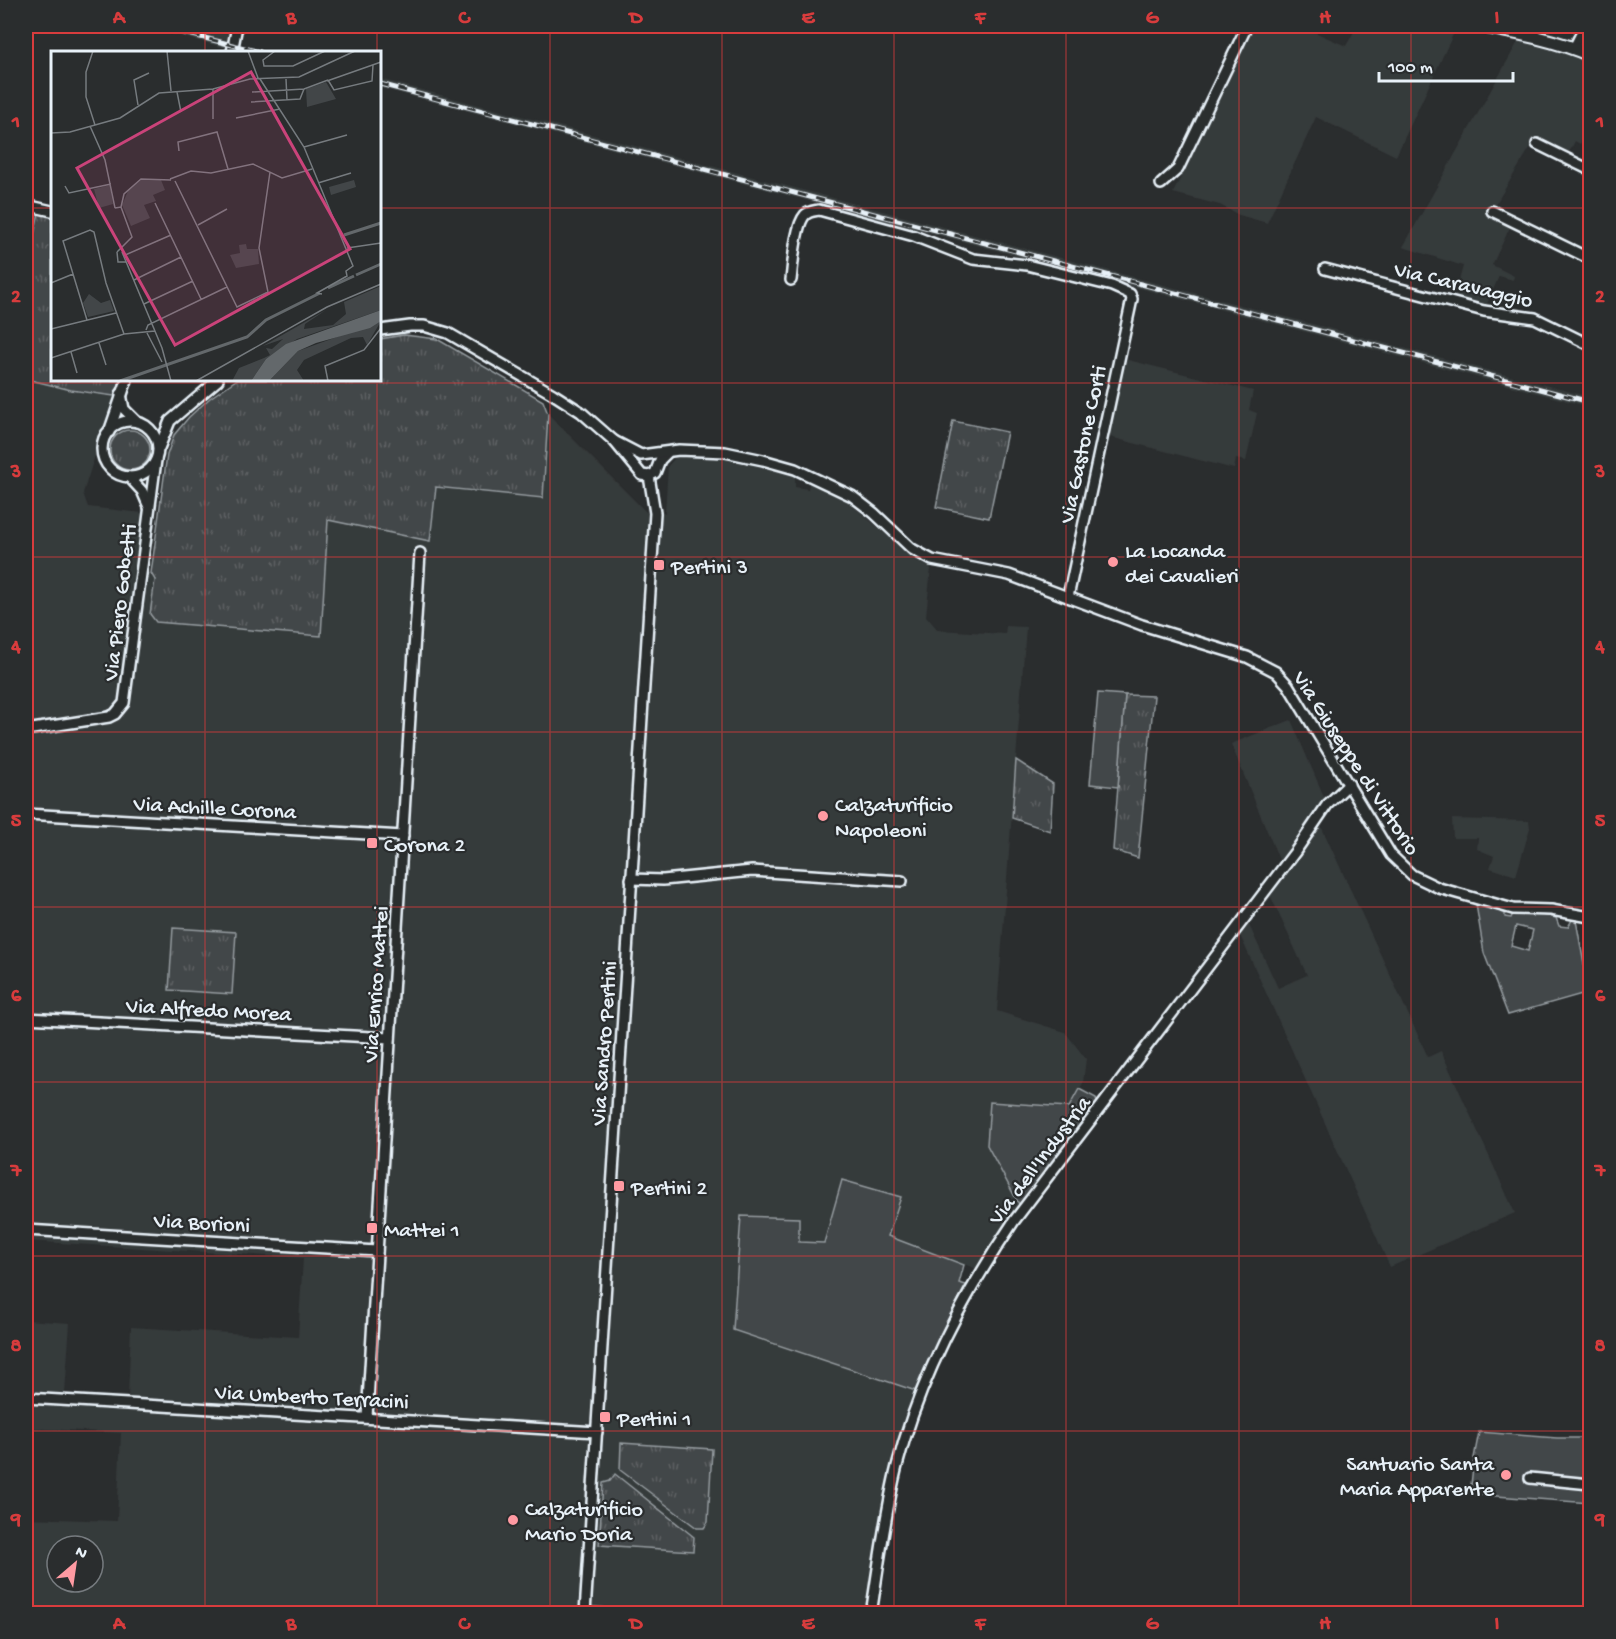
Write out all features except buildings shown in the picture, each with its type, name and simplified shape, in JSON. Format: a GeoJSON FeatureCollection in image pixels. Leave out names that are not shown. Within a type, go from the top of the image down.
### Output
{"type":"FeatureCollection","features":[{"type":"Feature","properties":{"kind":"main road"},"geometry":{"type":"LineString","coordinates":[[1481,26],[1574,48],[1590,55]]}},
{"type":"Feature","properties":{"kind":"street"},"geometry":{"type":"LineString","coordinates":[[232,51],[237,26]]}},
{"type":"Feature","properties":{"kind":"street"},"geometry":{"type":"LineString","coordinates":[[1161,184],[1178,169],[1247,26]]}},
{"type":"Feature","properties":{"kind":"street"},"geometry":{"type":"LineString","coordinates":[[1574,48],[1585,26]]}},
{"type":"Feature","properties":{"kind":"street"},"geometry":{"type":"LineString","coordinates":[[1537,144],[1590,170]]}},
{"type":"Feature","properties":{"kind":"street"},"geometry":{"type":"LineString","coordinates":[[26,205],[51,211]]}},
{"type":"Feature","properties":{"kind":"street","name":"Via Gastone Corti"},"geometry":{"type":"LineString","coordinates":[[791,280],[800,224],[810,211],[819,210],[914,236],[973,259],[1027,265],[1112,286],[1130,294],[1132,299],[1068,597]]}},
{"type":"Feature","properties":{"kind":"street"},"geometry":{"type":"LineString","coordinates":[[1492,211],[1590,259]]}},
{"type":"Feature","properties":{"kind":"street","name":"Via Caravaggio"},"geometry":{"type":"LineString","coordinates":[[1325,269],[1484,311],[1535,318],[1590,345]]}},
{"type":"Feature","properties":{"kind":"street"},"geometry":{"type":"LineString","coordinates":[[381,330],[424,326],[448,333],[570,404],[614,441],[639,472],[649,476],[657,471],[662,457],[669,452]]}},
{"type":"Feature","properties":{"kind":"street"},"geometry":{"type":"LineString","coordinates":[[109,432],[127,381]]}},
{"type":"Feature","properties":{"kind":"street"},"geometry":{"type":"LineString","coordinates":[[170,421],[118,424],[105,437],[102,450],[106,463],[116,473],[129,477],[142,475],[148,471],[170,421],[217,381]]}},
{"type":"Feature","properties":{"kind":"street"},"geometry":{"type":"LineString","coordinates":[[121,394],[124,409],[155,436],[157,455]]}},
{"type":"Feature","properties":{"kind":"street"},"geometry":{"type":"LineString","coordinates":[[614,441],[641,455],[636,466]]}},
{"type":"Feature","properties":{"kind":"street","name":"Via Giuseppe di Vittorio"},"geometry":{"type":"LineString","coordinates":[[641,455],[690,450],[725,452],[795,469],[852,496],[874,513],[912,549],[932,561],[1009,575],[1142,625],[1247,657],[1268,667],[1288,685],[1391,855],[1401,866],[1418,879],[1439,888],[1514,909],[1551,910],[1590,917]]}},
{"type":"Feature","properties":{"kind":"street"},"geometry":{"type":"LineString","coordinates":[[653,454],[659,464]]}},
{"type":"Feature","properties":{"kind":"street","name":"Via Piero Gobetti"},"geometry":{"type":"LineString","coordinates":[[26,730],[109,717],[115,714],[124,703],[157,455]]}},
{"type":"Feature","properties":{"kind":"street","name":"Via Sandro Pertini"},"geometry":{"type":"LineString","coordinates":[[585,1613],[655,513],[649,476]]}},
{"type":"Feature","properties":{"kind":"street","name":"Via Piero Gobetti"},"geometry":{"type":"LineString","coordinates":[[129,477],[142,491],[150,508]]}},
{"type":"Feature","properties":{"kind":"street","name":"Via Enrico Mattei"},"geometry":{"type":"LineString","coordinates":[[367,1417],[420,553]]}},
{"type":"Feature","properties":{"kind":"street","name":"Via dell'Industria"},"geometry":{"type":"LineString","coordinates":[[871,1614],[888,1504],[906,1435],[929,1371],[976,1279],[1014,1221],[1295,852],[1327,805],[1349,784]]}},
{"type":"Feature","properties":{"kind":"street","name":"Via Achille Corona"},"geometry":{"type":"LineString","coordinates":[[26,814],[403,836]]}},
{"type":"Feature","properties":{"kind":"street"},"geometry":{"type":"LineString","coordinates":[[632,879],[663,880],[752,871],[902,881]]}},
{"type":"Feature","properties":{"kind":"street","name":"Via Alfredo Morea"},"geometry":{"type":"LineString","coordinates":[[26,1018],[390,1038]]}},
{"type":"Feature","properties":{"kind":"street","name":"Via Borioni"},"geometry":{"type":"LineString","coordinates":[[26,1230],[377,1251]]}},
{"type":"Feature","properties":{"kind":"street","name":"Via Umberto Terracini"},"geometry":{"type":"LineString","coordinates":[[26,1398],[597,1432]]}},
{"type":"Feature","properties":{"kind":"street"},"geometry":{"type":"LineString","coordinates":[[1530,1478],[1590,1484]]}},
{"type":"Feature","properties":{"kind":"street"},"geometry":{"type":"LineString","coordinates":[[585,1613],[605,1614]]}},
{"type":"Feature","properties":{"kind":"shaded area"},"geometry":{"type":"Polygon","coordinates":[[[140,26],[230,26],[226,48],[140,26]]]}},
{"type":"Feature","properties":{"kind":"shaded area"},"geometry":{"type":"Polygon","coordinates":[[[1247,26],[1301,26],[1346,46],[1357,26],[1457,26],[1396,156],[1316,117],[1267,223],[1239,215],[1220,205],[1173,193],[1182,175],[1178,169],[1247,26]]]}},
{"type":"Feature","properties":{"kind":"shaded area"},"geometry":{"type":"Polygon","coordinates":[[[1519,40],[1568,52],[1590,61],[1590,126],[1580,144],[1575,141],[1566,158],[1533,143],[1492,210],[1513,221],[1492,265],[1514,276],[1513,280],[1499,276],[1484,311],[1453,303],[1463,266],[1403,247],[1519,40]]]}},
{"type":"Feature","properties":{"kind":"shaded area"},"geometry":{"type":"Polygon","coordinates":[[[381,79],[1590,397],[1590,407],[381,88],[381,79]]]}},
{"type":"Feature","properties":{"kind":"shaded area"},"geometry":{"type":"Polygon","coordinates":[[[1124,359],[1253,391],[1249,410],[1257,413],[1246,461],[1236,459],[1234,469],[1106,436],[1124,359]]]}},
{"type":"Feature","properties":{"kind":"shaded area"},"geometry":{"type":"Polygon","coordinates":[[[26,379],[71,390],[114,396],[83,493],[88,507],[143,513],[136,571],[151,573],[155,579],[150,614],[327,519],[430,541],[436,487],[543,498],[548,414],[646,512],[665,513],[668,466],[674,459],[689,455],[727,458],[795,475],[795,487],[808,489],[810,480],[845,499],[916,560],[931,568],[926,616],[938,630],[1005,634],[1006,626],[1026,627],[997,1011],[1065,1032],[1086,1059],[1083,1083],[1069,1107],[987,1145],[1020,1206],[1003,1227],[977,1269],[888,1236],[841,1181],[824,1243],[799,1242],[799,1218],[733,1330],[926,1395],[903,1464],[894,1504],[878,1613],[26,1613],[26,1518],[117,1521],[121,1433],[26,1428],[26,1320],[70,1323],[65,1393],[128,1396],[131,1327],[298,1337],[303,1258],[26,1241],[26,379]]]}},
{"type":"Feature","properties":{"kind":"shaded area"},"geometry":{"type":"Polygon","coordinates":[[[1291,720],[1325,799],[1315,813],[1428,1057],[1441,1051],[1515,1213],[1390,1267],[1239,933],[1285,874],[1231,744],[1291,720]],[[1271,897],[1249,925],[1278,988],[1307,975],[1271,897]]]}},
{"type":"Feature","properties":{"kind":"shaded area"},"geometry":{"type":"Polygon","coordinates":[[[1452,819],[1529,821],[1530,828],[1516,876],[1490,868],[1494,856],[1477,849],[1478,838],[1453,838],[1452,819]]]}},
{"type":"Feature","properties":{"kind":"green space"},"geometry":{"type":"Polygon","coordinates":[[[39,212],[51,215],[51,381],[121,381],[114,396],[71,390],[26,379],[26,271],[39,212]]]}},
{"type":"Feature","properties":{"kind":"green space"},"geometry":{"type":"Polygon","coordinates":[[[404,335],[437,339],[543,401],[548,414],[543,498],[436,487],[430,541],[328,520],[321,636],[156,622],[150,614],[155,580],[151,573],[167,455],[174,435],[189,417],[210,398],[235,381],[381,381],[381,339],[404,335]]]}},
{"type":"Feature","properties":{"kind":"green space"},"geometry":{"type":"Polygon","coordinates":[[[953,421],[1007,432],[989,518],[936,507],[953,421]]]}},
{"type":"Feature","properties":{"kind":"green space"},"geometry":{"type":"Polygon","coordinates":[[[130,430],[144,436],[150,450],[144,464],[130,470],[116,464],[110,450],[116,436],[130,430]]]}},
{"type":"Feature","properties":{"kind":"green space"},"geometry":{"type":"Polygon","coordinates":[[[1098,693],[1125,695],[1118,787],[1090,784],[1098,693]]]}},
{"type":"Feature","properties":{"kind":"green space"},"geometry":{"type":"Polygon","coordinates":[[[1125,695],[1154,696],[1138,858],[1113,850],[1125,695]]]}},
{"type":"Feature","properties":{"kind":"green space"},"geometry":{"type":"Polygon","coordinates":[[[1016,760],[1053,784],[1050,831],[1012,818],[1016,760]]]}},
{"type":"Feature","properties":{"kind":"green space"},"geometry":{"type":"Polygon","coordinates":[[[1476,904],[1505,913],[1505,917],[1511,918],[1513,914],[1541,914],[1556,918],[1559,926],[1568,927],[1572,920],[1576,920],[1589,992],[1508,1015],[1484,953],[1476,904]],[[1516,926],[1511,946],[1528,951],[1533,930],[1516,926]]]}},
{"type":"Feature","properties":{"kind":"green space"},"geometry":{"type":"Polygon","coordinates":[[[173,928],[236,932],[232,994],[169,990],[173,928]]]}},
{"type":"Feature","properties":{"kind":"green space"},"geometry":{"type":"Polygon","coordinates":[[[1079,1089],[1096,1098],[1097,1102],[1020,1206],[987,1145],[990,1102],[1069,1107],[1079,1089]]]}},
{"type":"Feature","properties":{"kind":"green space"},"geometry":{"type":"Polygon","coordinates":[[[842,1180],[901,1197],[888,1236],[964,1265],[959,1283],[966,1285],[944,1327],[916,1391],[733,1330],[741,1216],[799,1218],[799,1242],[824,1243],[842,1180]]]}},
{"type":"Feature","properties":{"kind":"green space"},"geometry":{"type":"Polygon","coordinates":[[[1479,1432],[1590,1438],[1590,1503],[1470,1494],[1479,1432]]]}},
{"type":"Feature","properties":{"kind":"green space"},"geometry":{"type":"Polygon","coordinates":[[[621,1443],[712,1449],[708,1522],[704,1528],[697,1528],[620,1470],[621,1443]]]}},
{"type":"Feature","properties":{"kind":"green space"},"geometry":{"type":"Polygon","coordinates":[[[615,1474],[694,1537],[693,1551],[599,1545],[603,1483],[610,1481],[615,1474]]]}},
{"type":"Feature","properties":{"kind":"railway"},"geometry":{"type":"LineString","coordinates":[[157,26],[256,51]]}},
{"type":"Feature","properties":{"kind":"railway"},"geometry":{"type":"LineString","coordinates":[[381,84],[1590,402]]}},
{"type":"Feature","properties":{"kind":"place","name":"La Locanda dei Cavalieri"},"geometry":{"type":"Point","coordinates":[1113,562]}},
{"type":"Feature","properties":{"kind":"place","name":"Pertini 3"},"geometry":{"type":"Point","coordinates":[659,565]}},
{"type":"Feature","properties":{"kind":"place","name":"Calzaturificio Napoleoni"},"geometry":{"type":"Point","coordinates":[823,816]}},
{"type":"Feature","properties":{"kind":"place","name":"Corona 2"},"geometry":{"type":"Point","coordinates":[372,843]}},
{"type":"Feature","properties":{"kind":"place","name":"Pertini 2"},"geometry":{"type":"Point","coordinates":[619,1186]}},
{"type":"Feature","properties":{"kind":"place","name":"Mattei 1"},"geometry":{"type":"Point","coordinates":[372,1228]}},
{"type":"Feature","properties":{"kind":"place","name":"Pertini 1"},"geometry":{"type":"Point","coordinates":[605,1417]}},
{"type":"Feature","properties":{"kind":"place","name":"Santuario Santa Maria Apparente"},"geometry":{"type":"Point","coordinates":[1506,1475]}},
{"type":"Feature","properties":{"kind":"place","name":"Calzaturificio Mario Doria"},"geometry":{"type":"Point","coordinates":[513,1520]}}]}
